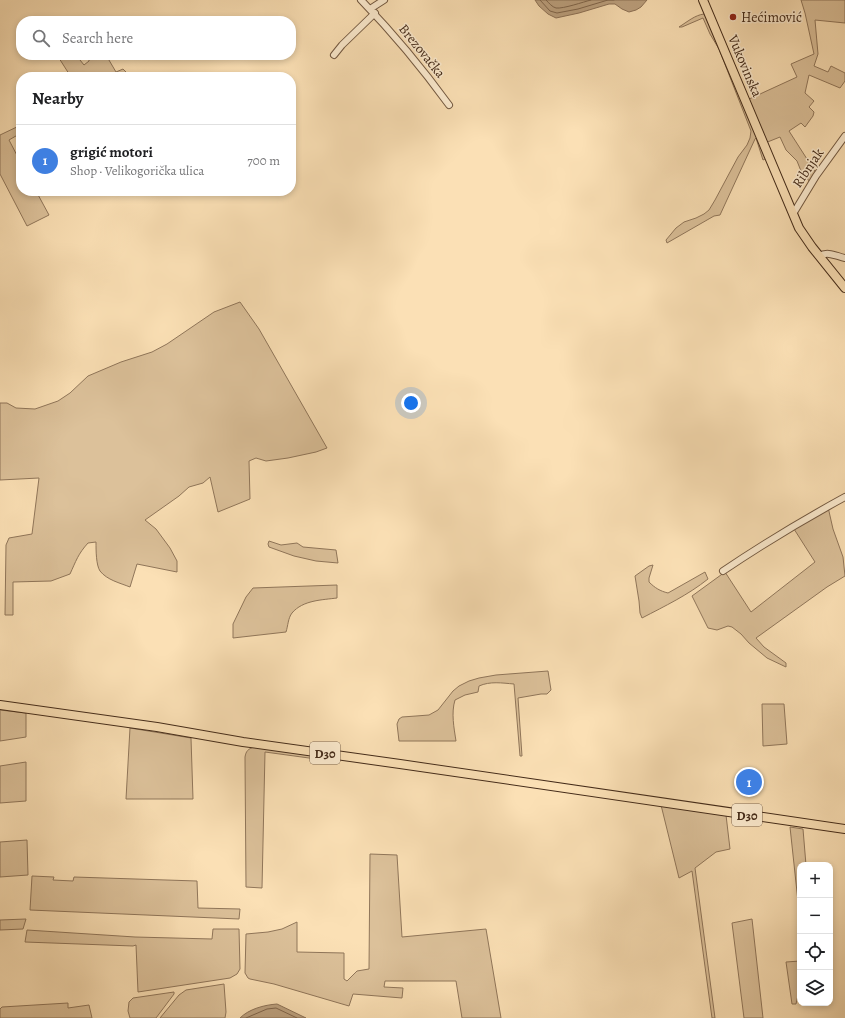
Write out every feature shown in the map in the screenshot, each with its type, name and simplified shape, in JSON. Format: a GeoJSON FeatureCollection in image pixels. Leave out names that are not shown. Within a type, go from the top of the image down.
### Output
{"type":"FeatureCollection","features":[{"type":"Feature","properties":{"kind":"main road","name":"Vukovinska"},"geometry":{"type":"LineString","coordinates":[[703,0],[792,214],[804,236],[845,288]]}},
{"type":"Feature","properties":{"kind":"main road","name":"D30"},"geometry":{"type":"LineString","coordinates":[[0,705],[157,727],[243,742],[845,829]]}},
{"type":"Feature","properties":{"kind":"street","name":"Brezovačka"},"geometry":{"type":"LineString","coordinates":[[361,0],[415,60],[449,105]]}},
{"type":"Feature","properties":{"kind":"street"},"geometry":{"type":"LineString","coordinates":[[334,55],[372,11],[384,0]]}},
{"type":"Feature","properties":{"kind":"street","name":"Ribnjak"},"geometry":{"type":"LineString","coordinates":[[792,214],[816,176],[845,136]]}},
{"type":"Feature","properties":{"kind":"street"},"geometry":{"type":"LineString","coordinates":[[819,256],[828,253],[845,258]]}},
{"type":"Feature","properties":{"kind":"street"},"geometry":{"type":"LineString","coordinates":[[723,571],[775,537],[845,497]]}},
{"type":"Feature","properties":{"kind":"shaded area"},"geometry":{"type":"Polygon","coordinates":[[[801,0],[845,0],[845,23],[815,20],[818,54],[814,66],[828,72],[831,66],[845,73],[845,81],[840,88],[809,75],[805,93],[814,101],[809,107],[814,112],[813,116],[805,127],[801,123],[789,131],[816,173],[810,182],[801,171],[797,161],[786,150],[780,137],[765,143],[747,100],[797,77],[791,64],[814,54],[801,0]]]}},
{"type":"Feature","properties":{"kind":"shaded area"},"geometry":{"type":"Polygon","coordinates":[[[704,14],[707,15],[767,158],[763,160],[756,138],[720,215],[714,216],[667,243],[666,240],[676,228],[684,222],[696,218],[709,210],[750,138],[751,131],[719,49],[703,18],[679,27],[694,17],[704,14]]]}},
{"type":"Feature","properties":{"kind":"shaded area"},"geometry":{"type":"Polygon","coordinates":[[[60,60],[80,60],[84,65],[89,60],[109,60],[116,72],[68,72],[60,60]]]}},
{"type":"Feature","properties":{"kind":"shaded area"},"geometry":{"type":"Polygon","coordinates":[[[123,69],[126,72],[116,72],[123,69]]]}},
{"type":"Feature","properties":{"kind":"shaded area"},"geometry":{"type":"Polygon","coordinates":[[[16,127],[16,136],[9,140],[16,153],[16,196],[39,196],[49,215],[27,226],[0,174],[0,135],[16,127]]]}},
{"type":"Feature","properties":{"kind":"shaded area"},"geometry":{"type":"Polygon","coordinates":[[[240,302],[259,329],[327,448],[288,458],[266,461],[256,458],[249,461],[250,499],[218,512],[210,477],[203,483],[189,487],[179,496],[145,520],[156,529],[170,548],[177,561],[177,572],[137,564],[130,587],[106,577],[100,571],[96,557],[96,542],[88,543],[79,554],[70,574],[51,581],[13,582],[13,615],[5,615],[6,545],[9,538],[32,534],[39,478],[0,480],[0,403],[7,403],[16,408],[35,409],[58,401],[70,393],[88,376],[121,362],[152,352],[167,344],[214,312],[240,302]]]}},
{"type":"Feature","properties":{"kind":"shaded area"},"geometry":{"type":"Polygon","coordinates":[[[828,507],[833,529],[843,557],[845,576],[827,587],[756,638],[764,647],[786,663],[786,667],[767,658],[732,627],[728,626],[717,630],[708,628],[692,596],[725,572],[751,612],[815,562],[794,529],[828,507]]]}},
{"type":"Feature","properties":{"kind":"shaded area"},"geometry":{"type":"Polygon","coordinates":[[[269,541],[281,545],[297,543],[303,547],[336,550],[338,563],[316,561],[294,556],[269,547],[269,541]]]}},
{"type":"Feature","properties":{"kind":"shaded area"},"geometry":{"type":"Polygon","coordinates":[[[653,565],[649,582],[658,589],[668,593],[705,572],[708,579],[668,605],[642,618],[635,576],[649,566],[653,565]]]}},
{"type":"Feature","properties":{"kind":"shaded area"},"geometry":{"type":"Polygon","coordinates":[[[337,585],[337,598],[313,601],[296,609],[290,617],[286,632],[233,638],[233,624],[246,597],[253,588],[337,585]]]}},
{"type":"Feature","properties":{"kind":"shaded area"},"geometry":{"type":"Polygon","coordinates":[[[548,671],[551,690],[547,694],[518,698],[522,756],[520,756],[514,684],[483,684],[479,686],[478,692],[465,695],[455,700],[453,715],[456,741],[399,741],[397,724],[399,719],[402,717],[429,715],[438,710],[453,691],[469,681],[496,675],[548,671]]]}},
{"type":"Feature","properties":{"kind":"shaded area"},"geometry":{"type":"Polygon","coordinates":[[[762,704],[784,704],[787,744],[763,746],[762,704]]]}},
{"type":"Feature","properties":{"kind":"shaded area"},"geometry":{"type":"Polygon","coordinates":[[[0,710],[26,713],[26,737],[0,741],[0,710]]]}},
{"type":"Feature","properties":{"kind":"shaded area"},"geometry":{"type":"Polygon","coordinates":[[[130,728],[191,738],[193,799],[126,799],[130,728]]]}},
{"type":"Feature","properties":{"kind":"shaded area"},"geometry":{"type":"Polygon","coordinates":[[[254,747],[331,757],[331,761],[265,752],[262,888],[246,887],[245,757],[248,750],[254,747]]]}},
{"type":"Feature","properties":{"kind":"shaded area"},"geometry":{"type":"Polygon","coordinates":[[[26,762],[26,801],[0,803],[0,766],[26,762]]]}},
{"type":"Feature","properties":{"kind":"shaded area"},"geometry":{"type":"Polygon","coordinates":[[[661,805],[726,815],[730,849],[716,852],[695,868],[715,1018],[712,1018],[692,871],[679,878],[661,805]]]}},
{"type":"Feature","properties":{"kind":"shaded area"},"geometry":{"type":"Polygon","coordinates":[[[790,827],[803,829],[806,862],[797,862],[797,892],[790,827]]]}},
{"type":"Feature","properties":{"kind":"shaded area"},"geometry":{"type":"Polygon","coordinates":[[[27,840],[28,875],[0,877],[0,842],[27,840]]]}},
{"type":"Feature","properties":{"kind":"shaded area"},"geometry":{"type":"Polygon","coordinates":[[[370,854],[397,855],[402,937],[486,929],[501,1018],[462,1018],[456,981],[385,981],[384,987],[403,988],[402,998],[353,994],[349,1006],[248,978],[245,973],[246,934],[282,929],[297,922],[297,952],[344,953],[344,979],[347,981],[357,971],[369,969],[370,854]]]}},
{"type":"Feature","properties":{"kind":"shaded area"},"geometry":{"type":"Polygon","coordinates":[[[32,876],[54,877],[53,880],[73,881],[74,877],[197,881],[198,908],[240,909],[239,919],[30,910],[32,876]]]}},
{"type":"Feature","properties":{"kind":"shaded area"},"geometry":{"type":"Polygon","coordinates":[[[26,919],[23,929],[0,930],[0,920],[26,919]]]}},
{"type":"Feature","properties":{"kind":"shaded area"},"geometry":{"type":"Polygon","coordinates":[[[752,919],[763,1018],[744,1018],[732,923],[752,919]]]}},
{"type":"Feature","properties":{"kind":"shaded area"},"geometry":{"type":"Polygon","coordinates":[[[213,929],[239,929],[240,969],[237,974],[230,978],[138,992],[136,945],[25,942],[27,930],[135,937],[212,939],[213,929]]]}},
{"type":"Feature","properties":{"kind":"shaded area"},"geometry":{"type":"Polygon","coordinates":[[[797,961],[796,1004],[792,1004],[786,962],[797,961]]]}},
{"type":"Feature","properties":{"kind":"shaded area"},"geometry":{"type":"Polygon","coordinates":[[[224,984],[225,1018],[160,1018],[179,995],[186,990],[224,984]]]}},
{"type":"Feature","properties":{"kind":"shaded area"},"geometry":{"type":"Polygon","coordinates":[[[174,992],[156,1018],[130,1018],[128,1011],[129,1002],[133,998],[174,992]]]}},
{"type":"Feature","properties":{"kind":"shaded area"},"geometry":{"type":"Polygon","coordinates":[[[68,1003],[68,1008],[89,1005],[92,1018],[0,1018],[0,1009],[2,1007],[68,1003]]]}},
{"type":"Feature","properties":{"kind":"water"},"geometry":{"type":"Polygon","coordinates":[[[535,0],[647,0],[641,7],[629,12],[615,4],[609,4],[556,18],[548,14],[535,0]]]}},
{"type":"Feature","properties":{"kind":"water"},"geometry":{"type":"Polygon","coordinates":[[[277,1004],[306,1018],[240,1018],[257,1008],[277,1004]]]}},
{"type":"Feature","properties":{"kind":"place","name":"Hećimović"},"geometry":{"type":"Point","coordinates":[733,17]}},
{"type":"Feature","properties":{"kind":"place","name":"grigić motori"},"geometry":{"type":"Point","coordinates":[749,782]}}]}
